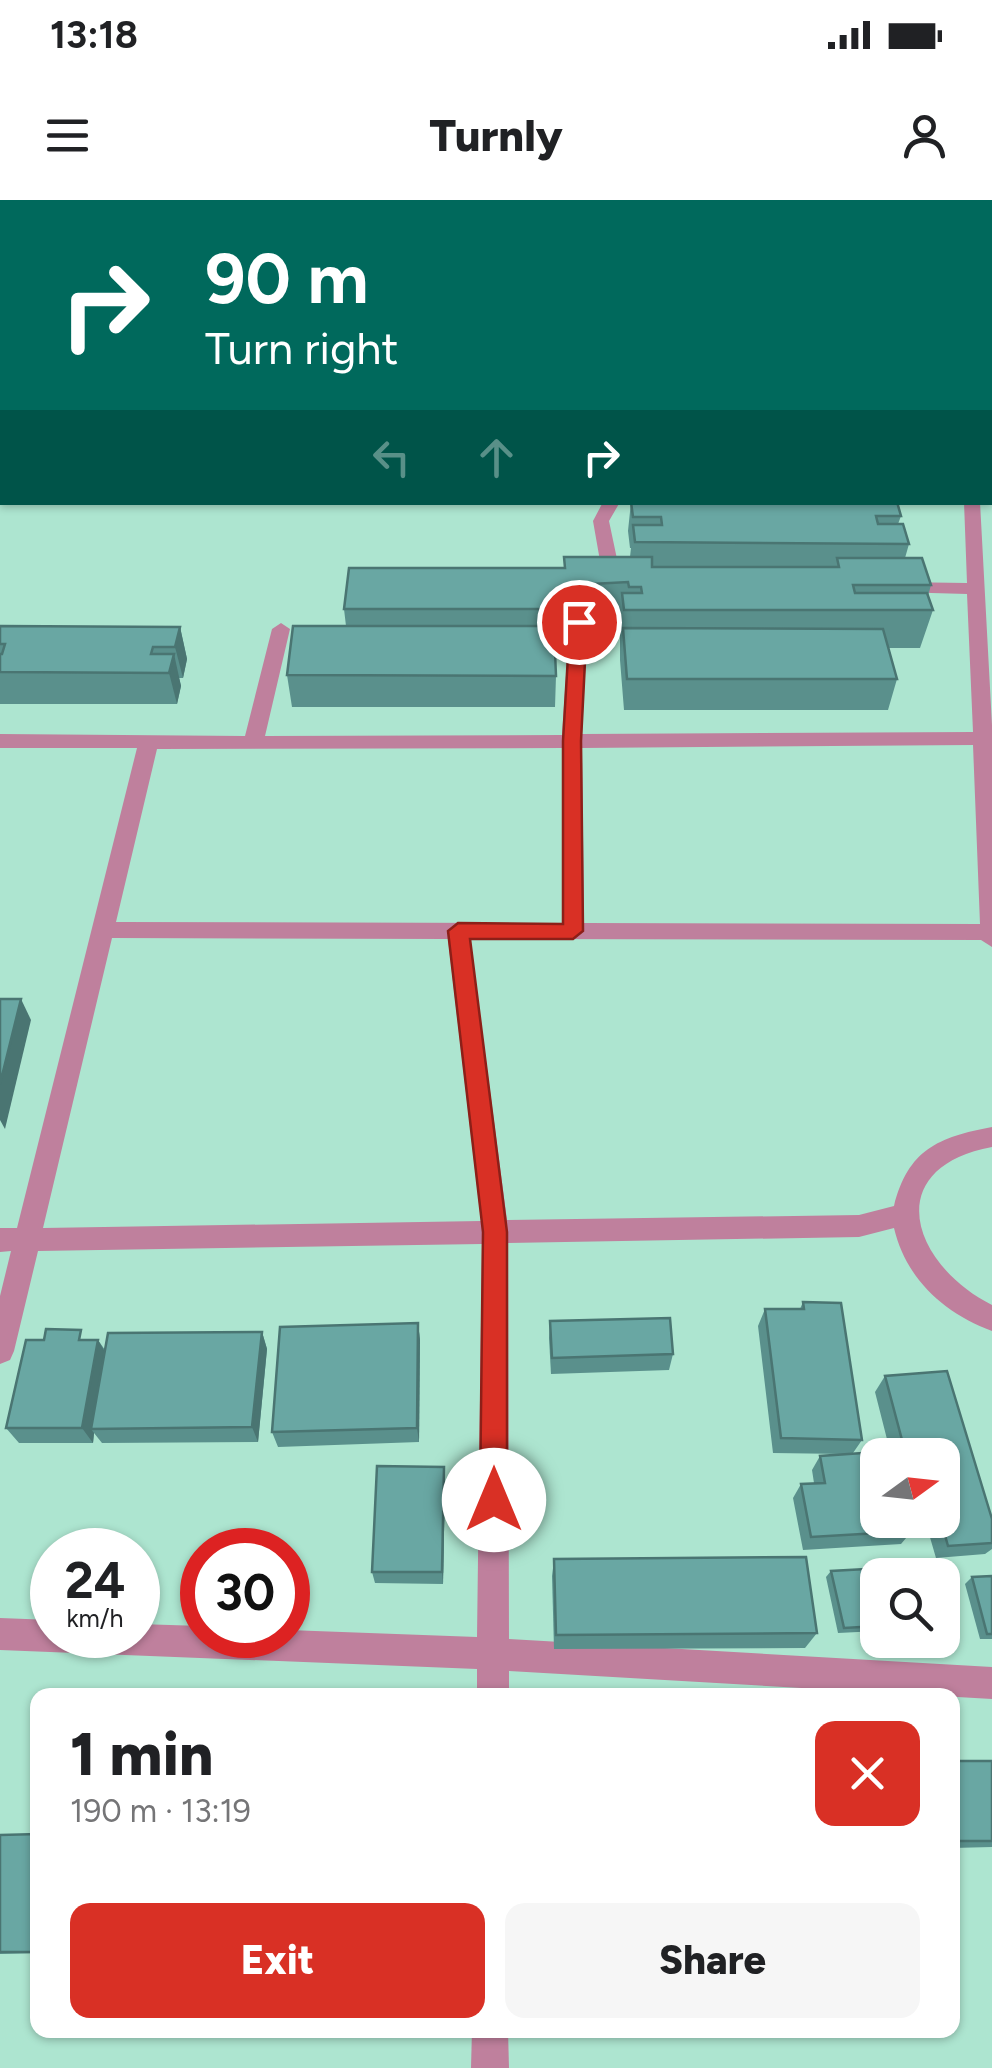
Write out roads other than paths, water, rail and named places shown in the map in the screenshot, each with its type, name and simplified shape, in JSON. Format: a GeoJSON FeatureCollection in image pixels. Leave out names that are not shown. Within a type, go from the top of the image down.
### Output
{"type":"FeatureCollection","features":[{"type":"Feature","properties":{"kind":"street"},"geometry":{"type":"LineString","coordinates":[[573,931],[572,741],[605,582],[601,521],[610,505]]}},
{"type":"Feature","properties":{"kind":"street"},"geometry":{"type":"LineString","coordinates":[[972,506],[992,521]]}},
{"type":"Feature","properties":{"kind":"street"},"geometry":{"type":"LineString","coordinates":[[103,930],[992,936],[982,738],[986,714],[976,589],[983,550],[972,506]]}},
{"type":"Feature","properties":{"kind":"street"},"geometry":{"type":"LineString","coordinates":[[880,586],[976,589]]}},
{"type":"Feature","properties":{"kind":"street"},"geometry":{"type":"LineString","coordinates":[[253,743],[281,629]]}},
{"type":"Feature","properties":{"kind":"street"},"geometry":{"type":"LineString","coordinates":[[0,741],[982,738]]}},
{"type":"Feature","properties":{"kind":"street"},"geometry":{"type":"LineString","coordinates":[[0,1351],[13,1240],[103,930],[149,742]]}},
{"type":"Feature","properties":{"kind":"street"},"geometry":{"type":"LineString","coordinates":[[458,931],[495,1232],[492,1688]]}},
{"type":"Feature","properties":{"kind":"street"},"geometry":{"type":"LineString","coordinates":[[992,1138],[922,1165],[909,1188],[905,1214],[913,1248],[934,1280],[965,1306],[992,1319]]}},
{"type":"Feature","properties":{"kind":"street"},"geometry":{"type":"LineString","coordinates":[[13,1240],[859,1226],[905,1214]]}},
{"type":"Feature","properties":{"kind":"street"},"geometry":{"type":"LineString","coordinates":[[0,1634],[493,1654],[992,1684]]}},
{"type":"Feature","properties":{"kind":"street"},"geometry":{"type":"LineString","coordinates":[[490,2038],[490,2068]]}}]}
